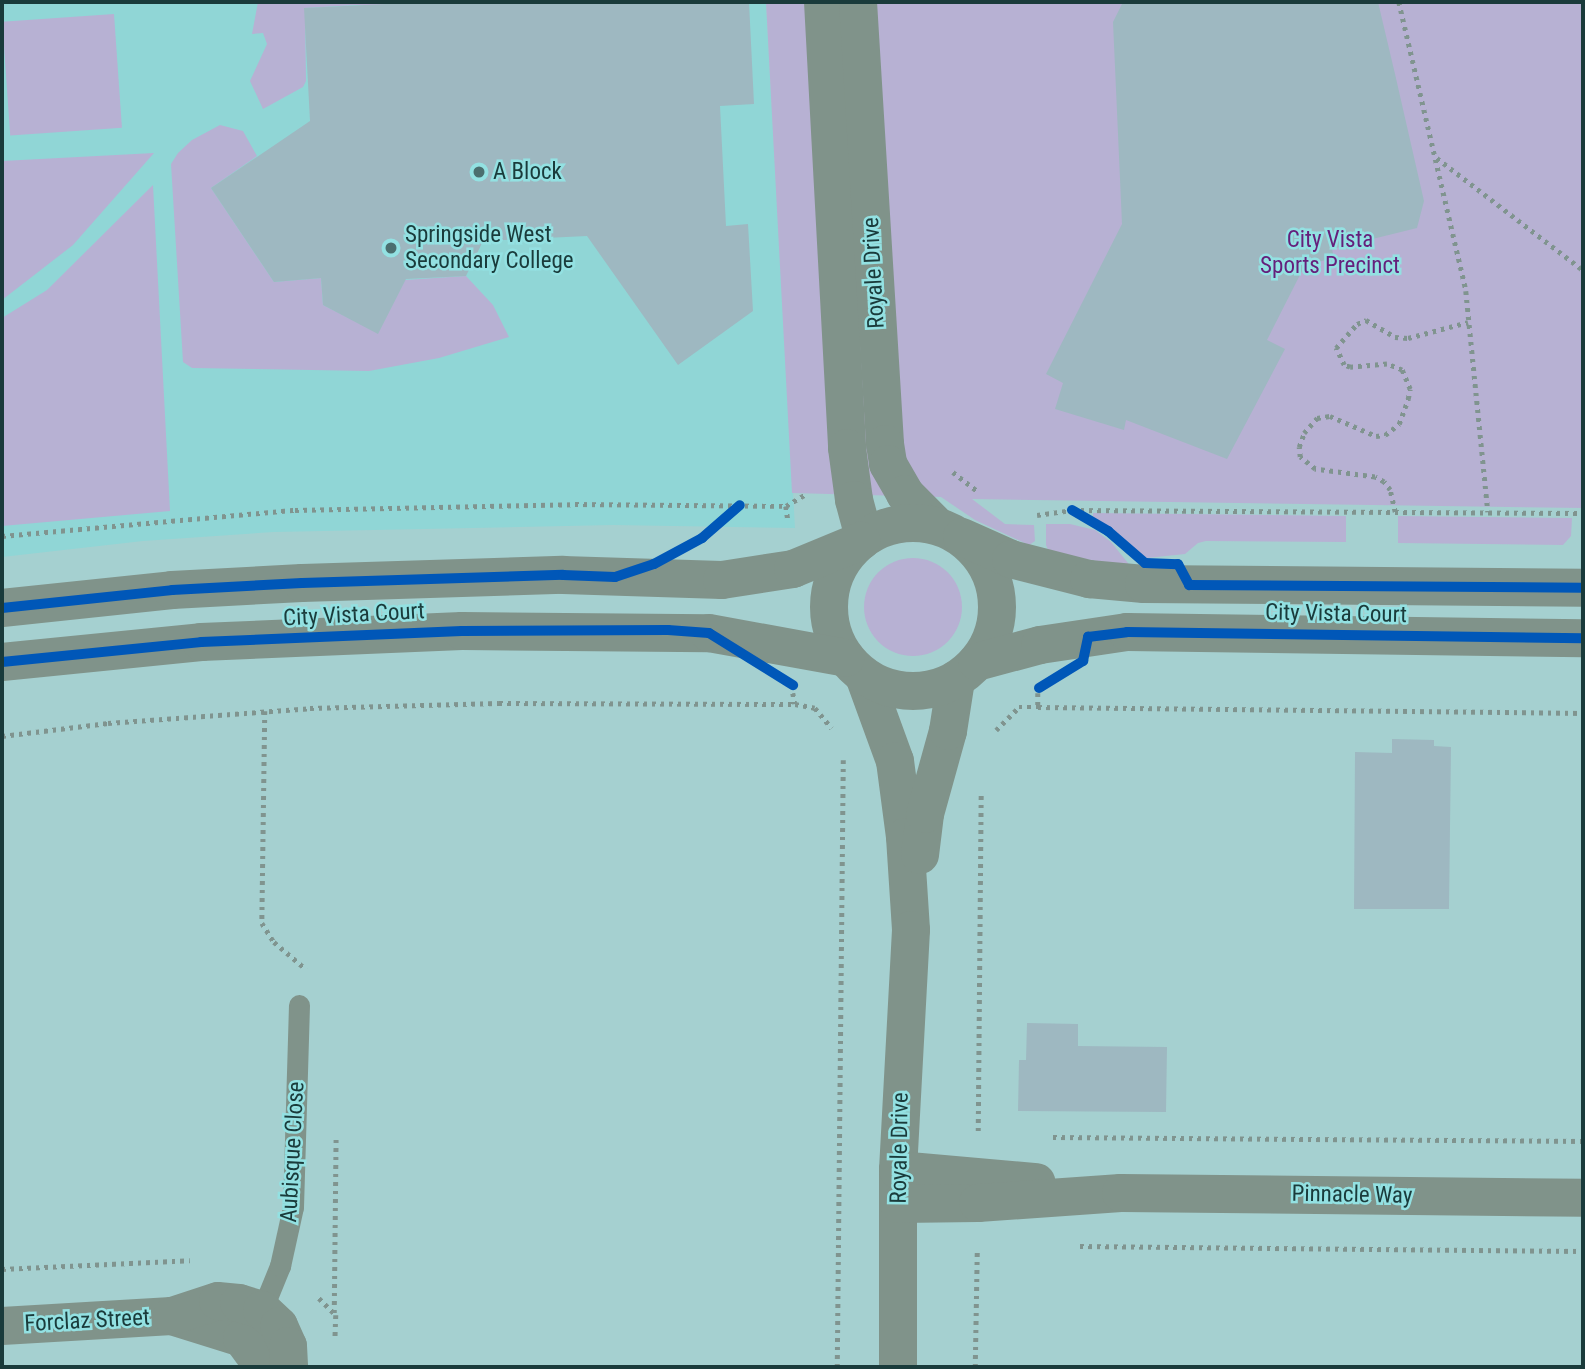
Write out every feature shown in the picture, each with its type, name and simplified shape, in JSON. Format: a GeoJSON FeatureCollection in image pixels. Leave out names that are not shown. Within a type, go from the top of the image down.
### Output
{"type":"FeatureCollection","features":[{"type":"Feature","properties":{"kind":"street","name":"Royale Drive"},"geometry":{"type":"LineString","coordinates":[[823,2],[846,448],[862,540]]}},
{"type":"Feature","properties":{"kind":"street","name":"Royale Drive"},"geometry":{"type":"LineString","coordinates":[[858,2],[884,444],[888,464],[905,494],[949,532]]}},
{"type":"Feature","properties":{"kind":"street"},"geometry":{"type":"LineString","coordinates":[[910,522],[949,532],[982,557],[995,582],[998,611],[992,638],[967,671],[925,814],[911,930],[905,837],[895,761],[855,667],[834,635],[829,610],[832,584],[843,560],[862,540],[883,528],[910,522]]}},
{"type":"Feature","properties":{"kind":"street","name":"City Vista Court"},"geometry":{"type":"LineString","coordinates":[[949,532],[1011,559],[1089,579],[1144,584],[1583,588]]}},
{"type":"Feature","properties":{"kind":"street","name":"City Vista Court"},"geometry":{"type":"LineString","coordinates":[[2,608],[172,590],[302,583],[563,575],[722,580],[793,569],[862,540]]}},
{"type":"Feature","properties":{"kind":"street","name":"City Vista Court"},"geometry":{"type":"LineString","coordinates":[[2,662],[201,642],[462,631],[709,633],[855,667]]}},
{"type":"Feature","properties":{"kind":"street","name":"City Vista Court"},"geometry":{"type":"LineString","coordinates":[[967,671],[1040,645],[1127,632],[1583,638]]}},
{"type":"Feature","properties":{"kind":"street"},"geometry":{"type":"LineString","coordinates":[[855,667],[886,687],[910,691],[934,689],[967,671]]}},
{"type":"Feature","properties":{"kind":"street","name":"Royale Drive"},"geometry":{"type":"LineString","coordinates":[[898,1367],[899,1187],[911,930]]}},
{"type":"Feature","properties":{"kind":"street","name":"Pinnacle Way"},"geometry":{"type":"LineString","coordinates":[[899,1187],[1121,1193],[1583,1198]]}},
{"type":"Feature","properties":{"kind":"street","name":"Forclaz Street"},"geometry":{"type":"LineString","coordinates":[[2,1326],[172,1316],[255,1339]]}},
{"type":"Feature","properties":{"kind":"street"},"geometry":{"type":"LineString","coordinates":[[255,1339],[279,1326],[288,1346],[289,1367]]}},
{"type":"Feature","properties":{"kind":"lane","name":"Aubisque Close"},"geometry":{"type":"LineString","coordinates":[[255,1339],[280,1266],[293,1207],[299,1005]]}},
{"type":"Feature","properties":{"kind":"path"},"geometry":{"type":"LineString","coordinates":[[1399,2],[1466,291],[1488,512]]}},
{"type":"Feature","properties":{"kind":"path"},"geometry":{"type":"LineString","coordinates":[[1437,158],[1583,270]]}},
{"type":"Feature","properties":{"kind":"path"},"geometry":{"type":"LineString","coordinates":[[1395,512],[1390,490],[1384,481],[1375,477],[1315,470],[1300,457],[1301,440],[1317,418],[1330,416],[1376,436],[1385,435],[1399,424],[1408,399],[1410,389],[1402,370],[1387,364],[1350,368],[1344,365],[1336,348],[1357,324],[1366,320],[1395,337],[1408,338],[1468,322]]}},
{"type":"Feature","properties":{"kind":"path"},"geometry":{"type":"LineString","coordinates":[[947,468],[986,498]]}},
{"type":"Feature","properties":{"kind":"path"},"geometry":{"type":"LineString","coordinates":[[2,536],[295,510],[575,503],[786,506],[789,529]]}},
{"type":"Feature","properties":{"kind":"path"},"geometry":{"type":"LineString","coordinates":[[721,522],[740,505]]}},
{"type":"Feature","properties":{"kind":"path"},"geometry":{"type":"LineString","coordinates":[[1072,510],[1090,520]]}},
{"type":"Feature","properties":{"kind":"path"},"geometry":{"type":"LineString","coordinates":[[1030,514],[1072,510],[1583,513]]}},
{"type":"Feature","properties":{"kind":"path"},"geometry":{"type":"LineString","coordinates":[[1038,707],[1038,688],[1083,661],[1088,637]]}},
{"type":"Feature","properties":{"kind":"path"},"geometry":{"type":"LineString","coordinates":[[793,685],[794,704]]}},
{"type":"Feature","properties":{"kind":"path"},"geometry":{"type":"LineString","coordinates":[[2,736],[108,723],[310,708],[499,703],[794,704],[815,708],[836,734]]}},
{"type":"Feature","properties":{"kind":"path"},"geometry":{"type":"LineString","coordinates":[[990,737],[1019,707],[1583,713]]}},
{"type":"Feature","properties":{"kind":"path"},"geometry":{"type":"LineString","coordinates":[[837,1367],[843,756]]}},
{"type":"Feature","properties":{"kind":"path"},"geometry":{"type":"LineString","coordinates":[[975,1367],[981,781]]}},
{"type":"Feature","properties":{"kind":"path"},"geometry":{"type":"LineString","coordinates":[[1047,1137],[1583,1141]]}},
{"type":"Feature","properties":{"kind":"path"},"geometry":{"type":"LineString","coordinates":[[1074,1245],[1583,1251]]}},
{"type":"Feature","properties":{"kind":"shaded area","name":"Springside West Secondary College"},"geometry":{"type":"Polygon","coordinates":[[[2,2],[766,2],[795,528],[613,525],[274,532],[143,541],[2,557],[2,2]]]}},
{"type":"Feature","properties":{"kind":"green space"},"geometry":{"type":"Polygon","coordinates":[[[258,2],[427,2],[428,9],[356,5],[305,8],[306,81],[303,87],[263,109],[250,81],[267,44],[263,33],[252,34],[258,2]]]}},
{"type":"Feature","properties":{"kind":"green space","name":"City Vista Sports Precinct"},"geometry":{"type":"Polygon","coordinates":[[[766,2],[1583,2],[1583,508],[972,499],[1005,524],[1034,525],[1035,541],[1029,545],[975,520],[941,497],[792,493],[766,2]]]}},
{"type":"Feature","properties":{"kind":"green space"},"geometry":{"type":"Polygon","coordinates":[[[114,14],[122,128],[10,136],[2,22],[114,14]]]}},
{"type":"Feature","properties":{"kind":"green space"},"geometry":{"type":"Polygon","coordinates":[[[220,125],[243,131],[257,156],[211,188],[274,282],[321,278],[323,305],[378,333],[405,280],[466,276],[493,305],[509,337],[439,358],[369,371],[192,368],[183,362],[171,164],[192,140],[220,125]]]}},
{"type":"Feature","properties":{"kind":"green space"},"geometry":{"type":"Polygon","coordinates":[[[154,153],[73,245],[2,300],[2,161],[154,153]]]}},
{"type":"Feature","properties":{"kind":"green space"},"geometry":{"type":"Polygon","coordinates":[[[153,185],[170,511],[2,526],[2,318],[47,290],[153,185]]]}},
{"type":"Feature","properties":{"kind":"green space"},"geometry":{"type":"Polygon","coordinates":[[[1093,513],[1346,516],[1346,542],[1206,541],[1198,543],[1185,554],[1147,558],[1136,552],[1115,531],[1093,517],[1093,513]]]}},
{"type":"Feature","properties":{"kind":"green space"},"geometry":{"type":"Polygon","coordinates":[[[1398,516],[1572,518],[1571,536],[1563,545],[1398,543],[1398,516]]]}},
{"type":"Feature","properties":{"kind":"green space"},"geometry":{"type":"Polygon","coordinates":[[[1046,524],[1070,524],[1095,530],[1111,542],[1132,568],[1049,552],[1046,545],[1046,524]]]}},
{"type":"Feature","properties":{"kind":"green space"},"geometry":{"type":"Polygon","coordinates":[[[913,558],[932,562],[948,572],[958,588],[962,607],[958,626],[948,642],[932,652],[913,656],[894,652],[878,642],[868,626],[864,607],[868,588],[878,572],[894,562],[913,558]]]}},
{"type":"Feature","properties":{"kind":"building","name":"A Block"},"geometry":{"type":"Polygon","coordinates":[[[427,2],[749,2],[754,104],[720,106],[726,226],[748,224],[753,311],[678,365],[587,236],[483,241],[466,276],[406,279],[378,334],[323,305],[321,278],[274,282],[211,188],[310,121],[304,8],[427,2]]]}},
{"type":"Feature","properties":{"kind":"building"},"geometry":{"type":"Polygon","coordinates":[[[1123,2],[1378,2],[1424,201],[1417,228],[1332,249],[1334,258],[1305,265],[1267,340],[1285,349],[1227,459],[1126,420],[1124,430],[1055,409],[1063,383],[1046,374],[1122,224],[1113,22],[1123,2]]]}},
{"type":"Feature","properties":{"kind":"building"},"geometry":{"type":"Polygon","coordinates":[[[1392,739],[1434,740],[1434,746],[1451,747],[1449,909],[1354,909],[1355,752],[1392,753],[1392,739]]]}},
{"type":"Feature","properties":{"kind":"building"},"geometry":{"type":"Polygon","coordinates":[[[1027,1023],[1078,1024],[1078,1046],[1167,1047],[1166,1112],[1018,1111],[1019,1060],[1026,1060],[1027,1023]]]}},
{"type":"Feature","properties":{"kind":"cycle path"},"geometry":{"type":"LineString","coordinates":[[2,608],[172,590],[302,583],[563,575],[615,577],[654,564],[702,538],[740,505]]}},
{"type":"Feature","properties":{"kind":"cycle path"},"geometry":{"type":"LineString","coordinates":[[1072,510],[1108,531],[1145,563],[1178,564],[1189,585],[1583,588]]}},
{"type":"Feature","properties":{"kind":"cycle path"},"geometry":{"type":"LineString","coordinates":[[2,662],[201,642],[462,631],[668,630],[709,633],[793,685]]}},
{"type":"Feature","properties":{"kind":"cycle path"},"geometry":{"type":"LineString","coordinates":[[1039,688],[1083,661],[1088,637],[1127,632],[1583,638]]}},
{"type":"Feature","properties":{"kind":"place","name":"A Block"},"geometry":{"type":"Point","coordinates":[479,172]}},
{"type":"Feature","properties":{"kind":"place","name":"Springside West Secondary College"},"geometry":{"type":"Point","coordinates":[391,248]}}]}
